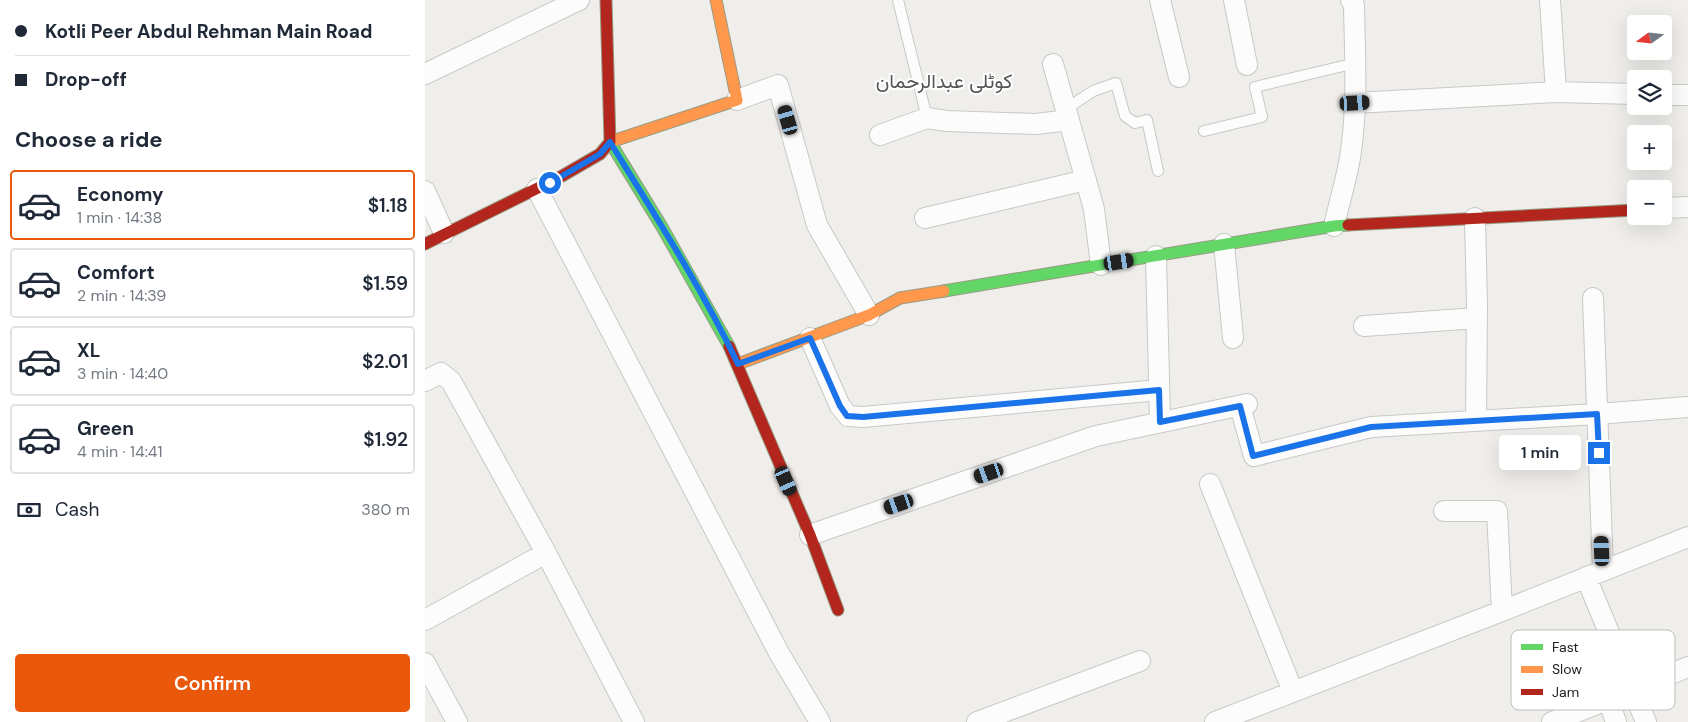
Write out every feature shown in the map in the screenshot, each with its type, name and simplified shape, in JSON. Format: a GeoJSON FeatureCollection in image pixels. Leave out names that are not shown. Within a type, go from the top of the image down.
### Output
{"type":"FeatureCollection","features":[{"type":"Feature","properties":{"kind":"street"},"geometry":{"type":"LineString","coordinates":[[425,74],[579,0]]}},
{"type":"Feature","properties":{"kind":"street"},"geometry":{"type":"LineString","coordinates":[[605,0],[610,142],[723,333],[738,364],[810,535],[838,610]]}},
{"type":"Feature","properties":{"kind":"street"},"geometry":{"type":"LineString","coordinates":[[716,0],[737,100]]}},
{"type":"Feature","properties":{"kind":"street"},"geometry":{"type":"LineString","coordinates":[[1160,0],[1179,77]]}},
{"type":"Feature","properties":{"kind":"street"},"geometry":{"type":"LineString","coordinates":[[1234,0],[1247,65]]}},
{"type":"Feature","properties":{"kind":"street"},"geometry":{"type":"LineString","coordinates":[[1333,226],[1350,158],[1355,103],[1356,63],[1353,5],[1351,0]]}},
{"type":"Feature","properties":{"kind":"street"},"geometry":{"type":"LineString","coordinates":[[1550,0],[1556,92]]}},
{"type":"Feature","properties":{"kind":"street"},"geometry":{"type":"LineString","coordinates":[[1053,64],[1094,209],[1101,265]]}},
{"type":"Feature","properties":{"kind":"street"},"geometry":{"type":"LineString","coordinates":[[425,244],[537,189],[600,154],[610,142],[778,85],[817,224],[869,315]]}},
{"type":"Feature","properties":{"kind":"street"},"geometry":{"type":"LineString","coordinates":[[1355,103],[1556,92],[1627,94]]}},
{"type":"Feature","properties":{"kind":"street"},"geometry":{"type":"LineString","coordinates":[[1672,95],[1688,95]]}},
{"type":"Feature","properties":{"kind":"street"},"geometry":{"type":"LineString","coordinates":[[880,135],[927,118],[947,121],[1036,124],[1067,114]]}},
{"type":"Feature","properties":{"kind":"street"},"geometry":{"type":"LineString","coordinates":[[925,218],[1085,180]]}},
{"type":"Feature","properties":{"kind":"street"},"geometry":{"type":"LineString","coordinates":[[537,189],[779,653],[820,722]]}},
{"type":"Feature","properties":{"kind":"street"},"geometry":{"type":"LineString","coordinates":[[425,191],[445,233]]}},
{"type":"Feature","properties":{"kind":"street"},"geometry":{"type":"LineString","coordinates":[[1672,208],[1688,207]]}},
{"type":"Feature","properties":{"kind":"street"},"geometry":{"type":"LineString","coordinates":[[738,364],[869,315],[900,298],[1333,226],[1627,210]]}},
{"type":"Feature","properties":{"kind":"street"},"geometry":{"type":"LineString","coordinates":[[1475,218],[1477,318],[1476,421]]}},
{"type":"Feature","properties":{"kind":"street"},"geometry":{"type":"LineString","coordinates":[[1224,244],[1233,338]]}},
{"type":"Feature","properties":{"kind":"street"},"geometry":{"type":"LineString","coordinates":[[1155,256],[1160,422]]}},
{"type":"Feature","properties":{"kind":"street"},"geometry":{"type":"LineString","coordinates":[[1593,298],[1597,414],[1595,574],[1614,630]]}},
{"type":"Feature","properties":{"kind":"street"},"geometry":{"type":"LineString","coordinates":[[1364,326],[1477,318]]}},
{"type":"Feature","properties":{"kind":"street"},"geometry":{"type":"LineString","coordinates":[[810,338],[840,406],[847,416],[863,417],[1159,390]]}},
{"type":"Feature","properties":{"kind":"street"},"geometry":{"type":"LineString","coordinates":[[425,381],[441,373],[451,381],[546,552],[634,722]]}},
{"type":"Feature","properties":{"kind":"street"},"geometry":{"type":"LineString","coordinates":[[810,535],[1096,436],[1243,405],[1253,456],[1371,427],[1688,407]]}},
{"type":"Feature","properties":{"kind":"street"},"geometry":{"type":"LineString","coordinates":[[1210,484],[1293,692]]}},
{"type":"Feature","properties":{"kind":"street"},"geometry":{"type":"LineString","coordinates":[[1444,511],[1497,511],[1502,611]]}},
{"type":"Feature","properties":{"kind":"street"},"geometry":{"type":"LineString","coordinates":[[1215,722],[1688,537]]}},
{"type":"Feature","properties":{"kind":"street"},"geometry":{"type":"LineString","coordinates":[[425,620],[546,552]]}},
{"type":"Feature","properties":{"kind":"street"},"geometry":{"type":"LineString","coordinates":[[977,722],[1140,661]]}},
{"type":"Feature","properties":{"kind":"street"},"geometry":{"type":"LineString","coordinates":[[425,663],[457,722]]}},
{"type":"Feature","properties":{"kind":"street"},"geometry":{"type":"LineString","coordinates":[[1675,672],[1688,667]]}},
{"type":"Feature","properties":{"kind":"street"},"geometry":{"type":"LineString","coordinates":[[1552,722],[1581,710]]}},
{"type":"Feature","properties":{"kind":"street"},"geometry":{"type":"LineString","coordinates":[[1612,710],[1616,722]]}},
{"type":"Feature","properties":{"kind":"street"},"geometry":{"type":"LineString","coordinates":[[1641,710],[1646,722]]}},
{"type":"Feature","properties":{"kind":"lane"},"geometry":{"type":"LineString","coordinates":[[898,0],[927,118]]}},
{"type":"Feature","properties":{"kind":"lane"},"geometry":{"type":"LineString","coordinates":[[1204,131],[1262,117],[1255,87],[1356,63]]}},
{"type":"Feature","properties":{"kind":"lane"},"geometry":{"type":"LineString","coordinates":[[1067,114],[1093,91],[1116,83],[1125,116],[1135,123],[1147,120],[1158,171]]}},
{"type":"Feature","properties":{"kind":"traffic: fast"},"geometry":{"type":"LineString","coordinates":[[610,142],[662,227],[729,346]]}},
{"type":"Feature","properties":{"kind":"traffic: fast"},"geometry":{"type":"LineString","coordinates":[[944,291],[1348,225]]}},
{"type":"Feature","properties":{"kind":"traffic: slow"},"geometry":{"type":"LineString","coordinates":[[610,142],[737,100],[716,0]]}},
{"type":"Feature","properties":{"kind":"traffic: slow"},"geometry":{"type":"LineString","coordinates":[[738,364],[869,315],[900,298],[944,291]]}},
{"type":"Feature","properties":{"kind":"traffic: jam"},"geometry":{"type":"LineString","coordinates":[[606,0],[610,142]]}},
{"type":"Feature","properties":{"kind":"traffic: jam"},"geometry":{"type":"LineString","coordinates":[[425,244],[562,176],[600,154],[610,142]]}},
{"type":"Feature","properties":{"kind":"traffic: jam"},"geometry":{"type":"LineString","coordinates":[[1348,225],[1627,210]]}},
{"type":"Feature","properties":{"kind":"traffic: jam"},"geometry":{"type":"LineString","coordinates":[[729,346],[810,535],[838,610]]}},
{"type":"Feature","properties":{"kind":"district","name":"کوٹلی عبدالرحمان"},"geometry":{"type":"Point","coordinates":[944,81]}},
{"type":"Feature","properties":{"kind":"route"},"geometry":{"type":"LineString","coordinates":[[550,183],[600,154],[610,142],[672,244],[723,333],[738,364],[810,338],[840,406],[847,416],[863,417],[1159,390],[1160,422],[1240,406],[1253,456],[1371,427],[1597,414],[1599,453]]}}]}
